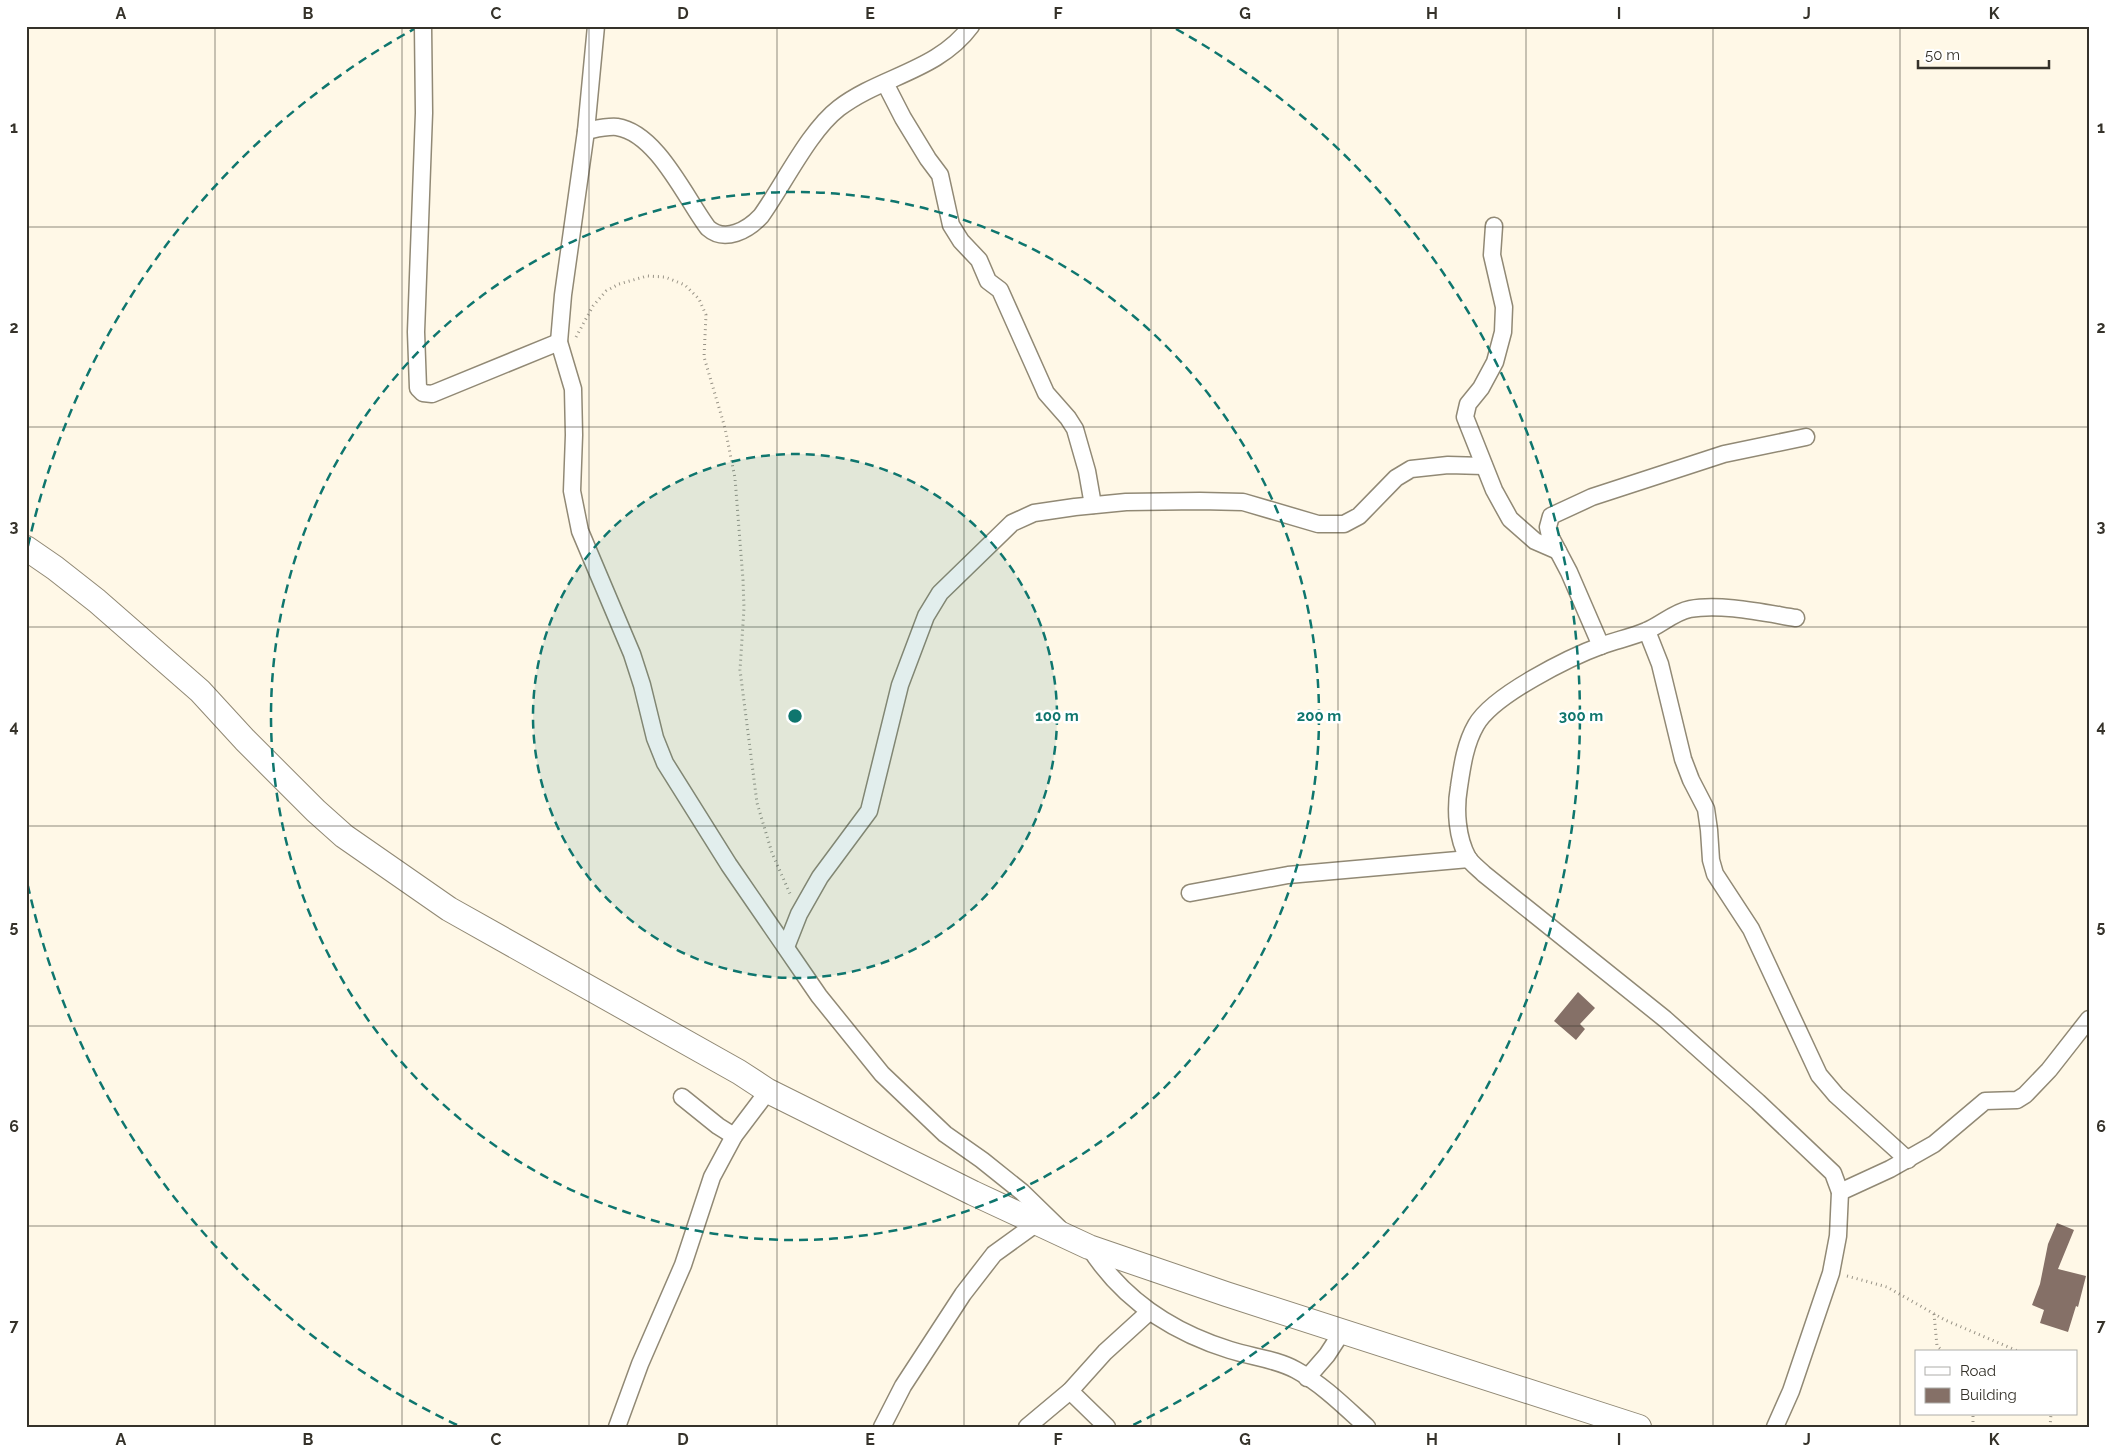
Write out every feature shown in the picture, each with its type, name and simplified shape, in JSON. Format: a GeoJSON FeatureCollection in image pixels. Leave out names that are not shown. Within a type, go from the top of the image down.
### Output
{"type":"FeatureCollection","features":[{"type":"Feature","properties":{"kind":"street"},"geometry":{"type":"LineString","coordinates":[[423,26],[424,113],[416,357],[418,388],[423,393],[432,394],[559,342]]}},
{"type":"Feature","properties":{"kind":"street"},"geometry":{"type":"LineString","coordinates":[[596,26],[586,131],[563,295],[559,342],[573,389],[572,491],[575,511],[580,531],[632,654],[655,738],[665,763],[730,865],[819,996],[882,1074],[945,1134],[1022,1192],[1067,1236]]}},
{"type":"Feature","properties":{"kind":"street"},"geometry":{"type":"LineString","coordinates":[[586,131],[615,127],[629,131],[643,140],[671,170],[708,228],[717,235],[729,235],[746,228],[761,216],[828,118],[850,100],[936,59],[953,46],[971,26]]}},
{"type":"Feature","properties":{"kind":"street"},"geometry":{"type":"LineString","coordinates":[[885,83],[903,118],[940,175],[951,225],[961,241],[979,260],[988,281],[1000,290],[1046,393],[1075,429],[1087,471],[1093,505]]}},
{"type":"Feature","properties":{"kind":"street"},"geometry":{"type":"LineString","coordinates":[[1494,226],[1492,255],[1504,307],[1503,332],[1495,362],[1481,388],[1468,404],[1465,414],[1469,431],[1499,500],[1517,527],[1542,546],[1558,551]]}},
{"type":"Feature","properties":{"kind":"street"},"geometry":{"type":"LineString","coordinates":[[1601,646],[1569,572],[1550,536],[1548,524],[1551,516],[1592,497],[1724,454],[1806,437]]}},
{"type":"Feature","properties":{"kind":"street"},"geometry":{"type":"LineString","coordinates":[[786,947],[800,914],[820,877],[869,811],[900,685],[926,616],[940,593],[1019,518],[1041,512],[1093,505],[1135,502],[1243,502],[1318,524],[1344,524],[1359,516],[1396,478],[1410,469],[1448,465],[1484,466]]}},
{"type":"Feature","properties":{"kind":"street"},"geometry":{"type":"LineString","coordinates":[[26,548],[97,601],[200,691],[316,812],[344,836],[449,909],[738,1072],[768,1091],[973,1193],[1090,1247],[1342,1332],[1639,1427]]}},
{"type":"Feature","properties":{"kind":"street"},"geometry":{"type":"LineString","coordinates":[[1776,1427],[1791,1391],[1831,1273],[1838,1236],[1840,1192],[1833,1174],[1758,1102],[1637,995],[1532,915],[1469,859],[1458,821],[1458,794],[1463,762],[1476,725],[1501,700],[1551,670],[1601,646],[1647,631],[1678,614],[1695,608],[1737,609],[1796,618]]}},
{"type":"Feature","properties":{"kind":"street"},"geometry":{"type":"LineString","coordinates":[[1647,631],[1660,664],[1683,759],[1690,780],[1706,809],[1711,860],[1715,874],[1751,929],[1820,1075],[1836,1095],[1908,1160]]}},
{"type":"Feature","properties":{"kind":"street"},"geometry":{"type":"LineString","coordinates":[[1190,893],[1288,875],[1469,859]]}},
{"type":"Feature","properties":{"kind":"street"},"geometry":{"type":"LineString","coordinates":[[1840,1192],[1908,1160],[1934,1144],[1985,1101],[2017,1100],[2025,1096],[2049,1070],[2089,1019]]}},
{"type":"Feature","properties":{"kind":"street"},"geometry":{"type":"LineString","coordinates":[[617,1427],[640,1364],[683,1265],[712,1177],[734,1136],[768,1091]]}},
{"type":"Feature","properties":{"kind":"street"},"geometry":{"type":"LineString","coordinates":[[682,1096],[718,1126],[734,1136]]}},
{"type":"Feature","properties":{"kind":"street"},"geometry":{"type":"LineString","coordinates":[[882,1427],[903,1386],[963,1294],[994,1254],[1037,1223]]}},
{"type":"Feature","properties":{"kind":"street"},"geometry":{"type":"LineString","coordinates":[[1090,1247],[1117,1285],[1149,1312],[1202,1341],[1249,1356],[1270,1360],[1296,1370],[1323,1389],[1367,1427]]}},
{"type":"Feature","properties":{"kind":"street"},"geometry":{"type":"LineString","coordinates":[[1027,1427],[1070,1391],[1105,1352],[1149,1312]]}},
{"type":"Feature","properties":{"kind":"street"},"geometry":{"type":"LineString","coordinates":[[1307,1378],[1322,1361],[1342,1332]]}},
{"type":"Feature","properties":{"kind":"street"},"geometry":{"type":"LineString","coordinates":[[1070,1391],[1107,1427]]}},
{"type":"Feature","properties":{"kind":"path"},"geometry":{"type":"LineString","coordinates":[[559,342],[574,339],[593,306],[602,295],[611,287],[628,281],[647,276],[665,277],[686,286],[699,299],[706,316],[704,357],[725,428],[735,478],[744,580],[740,670],[757,803],[772,852],[800,914]]}},
{"type":"Feature","properties":{"kind":"path"},"geometry":{"type":"LineString","coordinates":[[1831,1273],[1855,1277],[1887,1287],[1934,1314],[2015,1350]]}},
{"type":"Feature","properties":{"kind":"path"},"geometry":{"type":"LineString","coordinates":[[1934,1314],[1937,1346],[1942,1350]]}},
{"type":"Feature","properties":{"kind":"building"},"geometry":{"type":"Polygon","coordinates":[[[1578,992],[1595,1008],[1580,1024],[1585,1029],[1576,1040],[1554,1021],[1578,992]]]}},
{"type":"Feature","properties":{"kind":"building"},"geometry":{"type":"Polygon","coordinates":[[[2057,1223],[2074,1230],[2058,1269],[2086,1276],[2078,1307],[2076,1306],[2068,1332],[2040,1323],[2044,1310],[2032,1305],[2040,1284],[2048,1244],[2057,1223]]]}}]}
